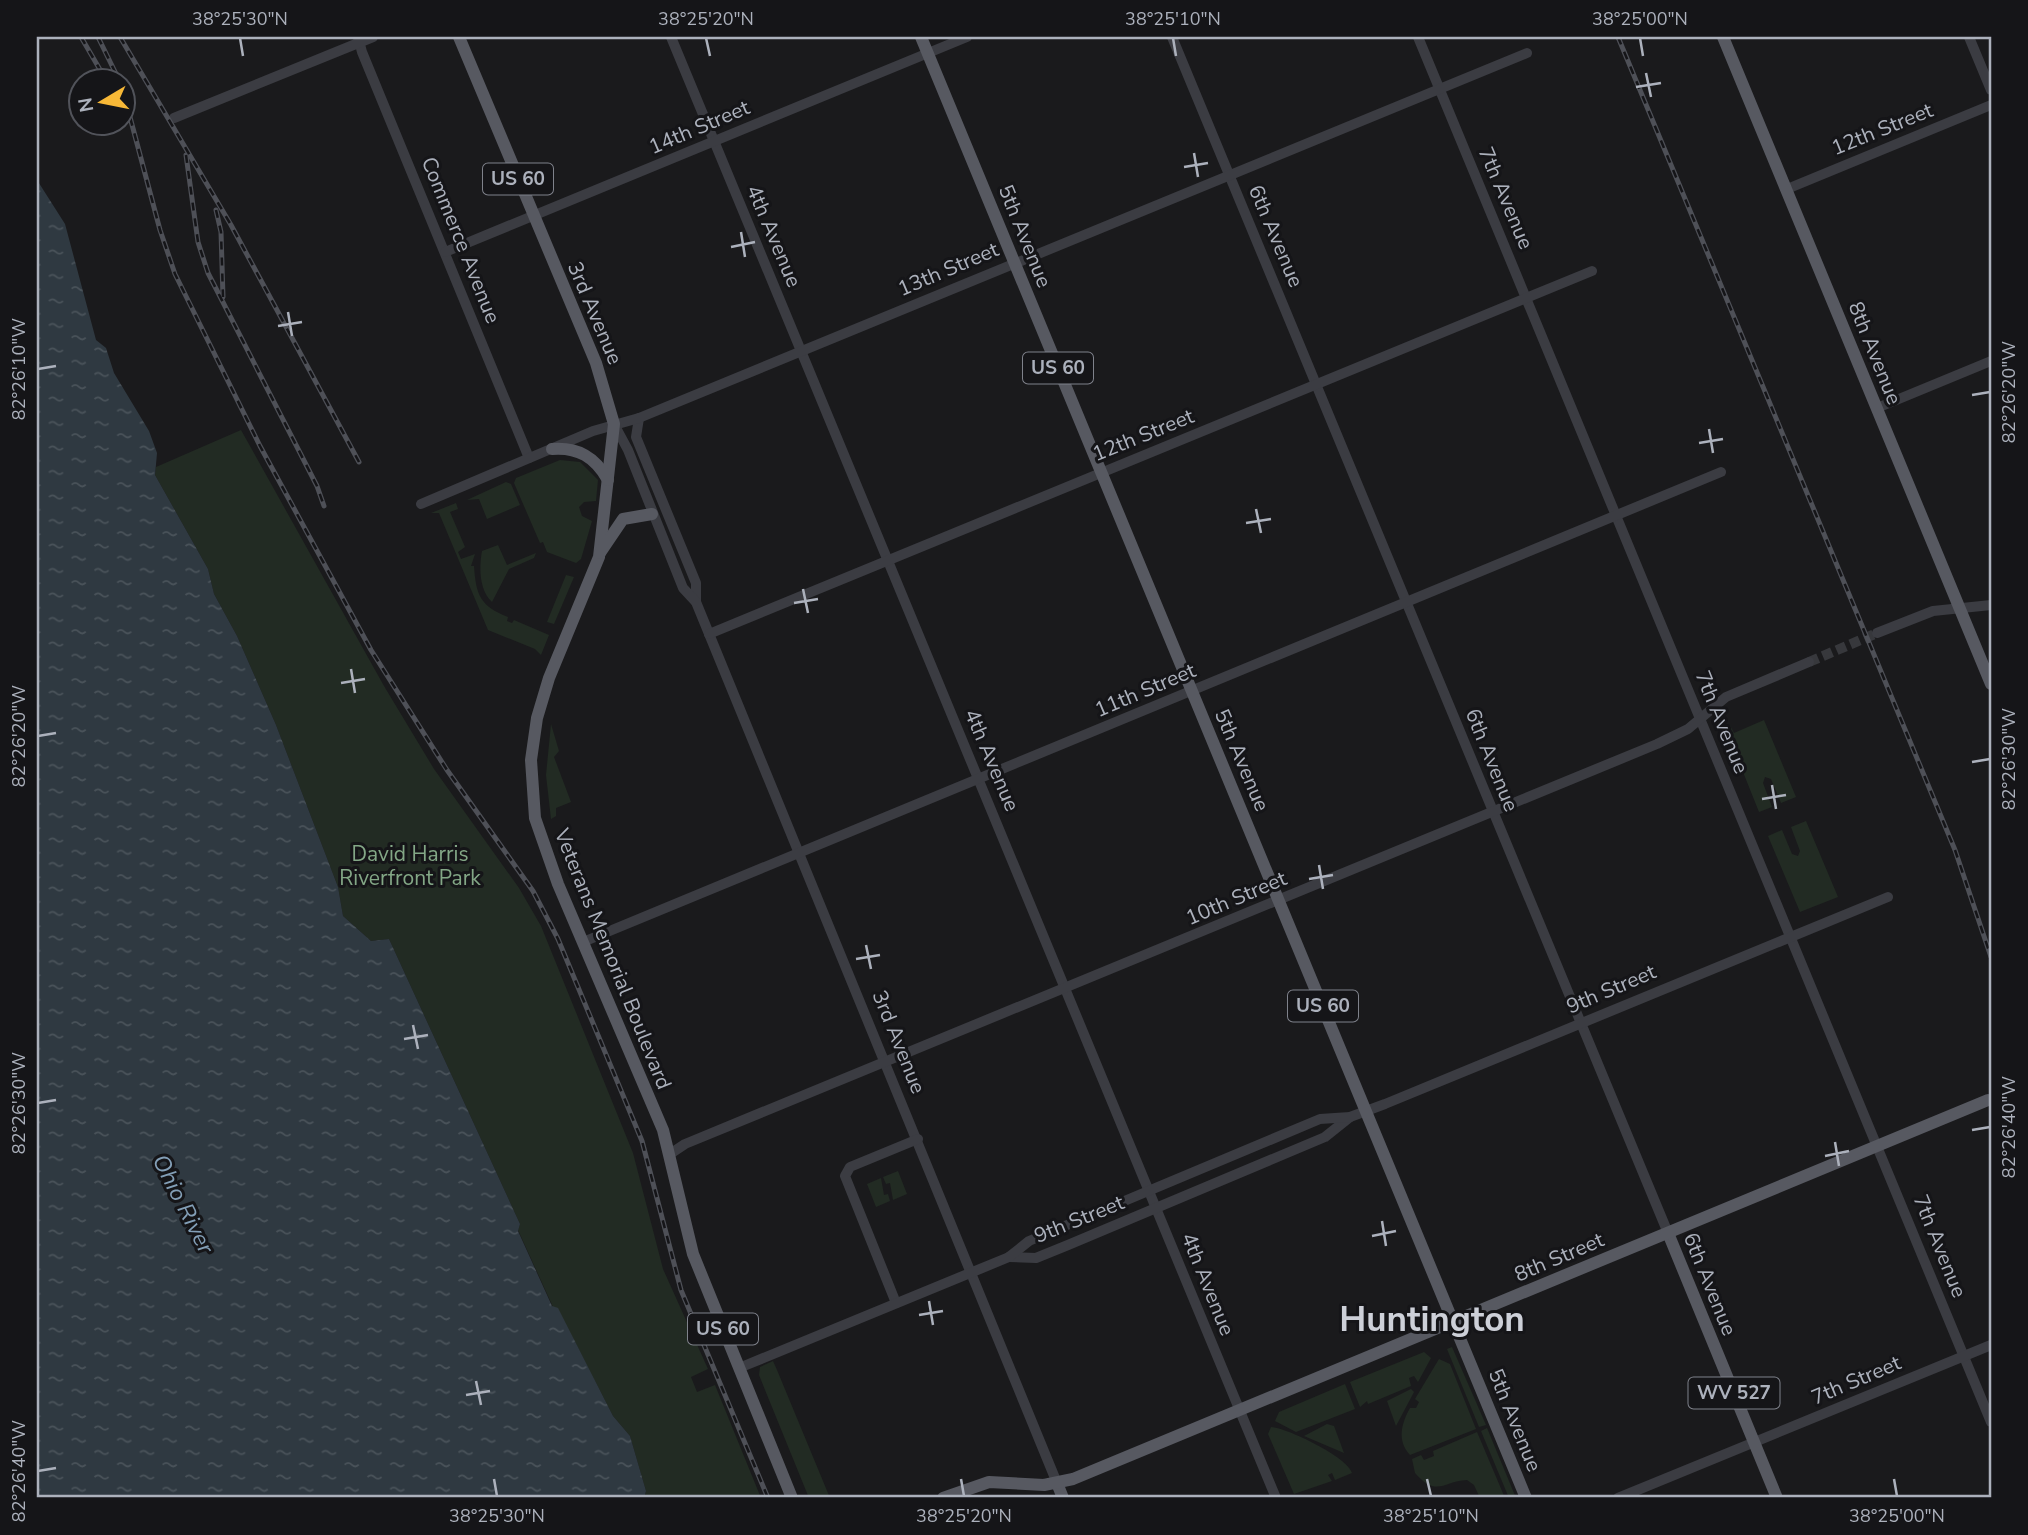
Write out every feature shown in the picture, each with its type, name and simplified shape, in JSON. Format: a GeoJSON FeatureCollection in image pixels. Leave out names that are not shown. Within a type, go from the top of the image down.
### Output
{"type":"FeatureCollection","features":[{"type":"Feature","properties":{"kind":"main road","name":"3rd Avenue"},"geometry":{"type":"LineString","coordinates":[[459,37],[596,363],[614,424]]}},
{"type":"Feature","properties":{"kind":"main road","name":"5th Avenue"},"geometry":{"type":"LineString","coordinates":[[921,37],[1526,1498]]}},
{"type":"Feature","properties":{"kind":"main road","name":"8th Avenue"},"geometry":{"type":"LineString","coordinates":[[1723,37],[1991,684]]}},
{"type":"Feature","properties":{"kind":"main road","name":"Veterans Memorial Boulevard"},"geometry":{"type":"LineString","coordinates":[[614,424],[598,557],[544,692],[533,735],[531,760],[537,827],[663,1130],[693,1254],[792,1498]]}},
{"type":"Feature","properties":{"kind":"main road"},"geometry":{"type":"LineString","coordinates":[[552,449],[570,449],[587,455],[608,480]]}},
{"type":"Feature","properties":{"kind":"main road"},"geometry":{"type":"LineString","coordinates":[[598,557],[619,522],[635,515],[652,514]]}},
{"type":"Feature","properties":{"kind":"main road","name":"8th Street"},"geometry":{"type":"LineString","coordinates":[[943,1498],[989,1482],[1057,1483],[1240,1410],[1988,1100]]}},
{"type":"Feature","properties":{"kind":"main road","name":"6th Avenue"},"geometry":{"type":"LineString","coordinates":[[1668,1233],[1777,1498]]}},
{"type":"Feature","properties":{"kind":"main road","name":"3rd Avenue"},"geometry":{"type":"LineString","coordinates":[[1057,1483],[1063,1498]]}},
{"type":"Feature","properties":{"kind":"street"},"geometry":{"type":"LineString","coordinates":[[174,118],[359,40],[373,37]]}},
{"type":"Feature","properties":{"kind":"street","name":"4th Avenue"},"geometry":{"type":"LineString","coordinates":[[671,37],[1276,1498]]}},
{"type":"Feature","properties":{"kind":"street","name":"14th Street"},"geometry":{"type":"LineString","coordinates":[[445,252],[967,37]]}},
{"type":"Feature","properties":{"kind":"street","name":"6th Avenue"},"geometry":{"type":"LineString","coordinates":[[1172,37],[1668,1233]]}},
{"type":"Feature","properties":{"kind":"street","name":"7th Avenue"},"geometry":{"type":"LineString","coordinates":[[1418,37],[1991,1422]]}},
{"type":"Feature","properties":{"kind":"street"},"geometry":{"type":"LineString","coordinates":[[1969,37],[1991,90]]}},
{"type":"Feature","properties":{"kind":"street","name":"Commerce Avenue"},"geometry":{"type":"LineString","coordinates":[[359,40],[529,458]]}},
{"type":"Feature","properties":{"kind":"street","name":"13th Street"},"geometry":{"type":"LineString","coordinates":[[421,503],[614,424],[639,418],[1527,52]]}},
{"type":"Feature","properties":{"kind":"street","name":"12th Street"},"geometry":{"type":"LineString","coordinates":[[1787,189],[1991,105]]}},
{"type":"Feature","properties":{"kind":"street","name":"12th Street"},"geometry":{"type":"LineString","coordinates":[[709,634],[1592,271]]}},
{"type":"Feature","properties":{"kind":"street"},"geometry":{"type":"LineString","coordinates":[[1877,408],[1991,361]]}},
{"type":"Feature","properties":{"kind":"street","name":"3rd Avenue"},"geometry":{"type":"LineString","coordinates":[[639,418],[636,431],[638,443],[696,583],[696,602]]}},
{"type":"Feature","properties":{"kind":"street","name":"3rd Avenue"},"geometry":{"type":"LineString","coordinates":[[614,424],[628,450],[683,588],[696,602],[887,1062],[1057,1483]]}},
{"type":"Feature","properties":{"kind":"street","name":"11th Street"},"geometry":{"type":"LineString","coordinates":[[583,942],[1721,472]]}},
{"type":"Feature","properties":{"kind":"street"},"geometry":{"type":"LineString","coordinates":[[1877,633],[1924,614],[1991,605]]}},
{"type":"Feature","properties":{"kind":"street","name":"10th Street"},"geometry":{"type":"LineString","coordinates":[[670,1154],[685,1144],[1680,734],[1726,697],[1809,662]]}},
{"type":"Feature","properties":{"kind":"street","name":"9th Street"},"geometry":{"type":"LineString","coordinates":[[739,1368],[1009,1257],[1029,1241],[1320,1119],[1350,1117],[1366,1111],[1888,897]]}},
{"type":"Feature","properties":{"kind":"street","name":"9th Street"},"geometry":{"type":"LineString","coordinates":[[1009,1257],[1037,1258],[1325,1138],[1350,1117]]}},
{"type":"Feature","properties":{"kind":"street"},"geometry":{"type":"LineString","coordinates":[[896,1303],[845,1176],[850,1167],[918,1139]]}},
{"type":"Feature","properties":{"kind":"street","name":"7th Street"},"geometry":{"type":"LineString","coordinates":[[1618,1498],[1991,1345]]}},
{"type":"Feature","properties":{"kind":"green space","name":"David Harris Riverfront Park"},"geometry":{"type":"Polygon","coordinates":[[[241,430],[384,686],[434,769],[519,888],[541,926],[633,1153],[663,1269],[708,1369],[691,1377],[697,1392],[715,1385],[761,1498],[644,1498],[646,1491],[630,1436],[613,1416],[558,1309],[553,1307],[518,1230],[520,1224],[389,939],[371,941],[343,916],[338,887],[276,725],[237,636],[214,594],[208,569],[155,475],[156,467],[241,430]]]}},
{"type":"Feature","properties":{"kind":"green space"},"geometry":{"type":"Polygon","coordinates":[[[560,460],[580,462],[598,480],[596,501],[584,502],[579,507],[582,516],[592,521],[581,559],[576,563],[547,552],[543,542],[540,543],[514,483],[516,478],[560,460]]]}},
{"type":"Feature","properties":{"kind":"green space"},"geometry":{"type":"Polygon","coordinates":[[[506,482],[511,484],[520,505],[487,519],[479,499],[467,500],[506,482]]]}},
{"type":"Feature","properties":{"kind":"green space"},"geometry":{"type":"Polygon","coordinates":[[[456,503],[458,509],[450,512],[465,547],[458,552],[461,559],[475,554],[471,566],[474,566],[476,585],[481,598],[485,604],[508,617],[507,621],[512,623],[514,620],[549,635],[541,655],[535,649],[488,630],[439,513],[431,513],[456,503]]]}},
{"type":"Feature","properties":{"kind":"green space"},"geometry":{"type":"Polygon","coordinates":[[[498,545],[507,565],[536,553],[534,558],[509,569],[492,602],[482,585],[481,557],[482,551],[498,545]]]}},
{"type":"Feature","properties":{"kind":"green space"},"geometry":{"type":"Polygon","coordinates":[[[566,575],[574,577],[554,624],[547,622],[566,575]]]}},
{"type":"Feature","properties":{"kind":"green space"},"geometry":{"type":"Polygon","coordinates":[[[1764,720],[1796,797],[1781,803],[1771,779],[1765,777],[1763,783],[1772,807],[1759,812],[1725,727],[1730,725],[1734,733],[1764,720]]]}},
{"type":"Feature","properties":{"kind":"green space"},"geometry":{"type":"Polygon","coordinates":[[[551,724],[559,751],[554,757],[571,802],[556,808],[556,816],[551,819],[546,775],[551,724]]]}},
{"type":"Feature","properties":{"kind":"green space"},"geometry":{"type":"Polygon","coordinates":[[[1806,821],[1838,897],[1800,912],[1768,836],[1782,830],[1792,854],[1798,856],[1800,851],[1791,827],[1806,821]]]}},
{"type":"Feature","properties":{"kind":"green space"},"geometry":{"type":"Polygon","coordinates":[[[898,1171],[907,1194],[893,1200],[890,1183],[886,1184],[883,1177],[898,1171]]]}},
{"type":"Feature","properties":{"kind":"green space"},"geometry":{"type":"Polygon","coordinates":[[[881,1178],[884,1195],[888,1194],[890,1201],[876,1207],[867,1184],[881,1178]]]}},
{"type":"Feature","properties":{"kind":"green space"},"geometry":{"type":"Polygon","coordinates":[[[1452,1347],[1486,1425],[1479,1427],[1447,1349],[1452,1347]]]}},
{"type":"Feature","properties":{"kind":"green space"},"geometry":{"type":"Polygon","coordinates":[[[1424,1352],[1431,1358],[1418,1382],[1414,1376],[1409,1378],[1411,1386],[1368,1404],[1367,1401],[1360,1407],[1350,1382],[1424,1352]]]}},
{"type":"Feature","properties":{"kind":"green space"},"geometry":{"type":"Polygon","coordinates":[[[1439,1359],[1450,1364],[1476,1429],[1410,1455],[1403,1444],[1404,1420],[1410,1408],[1416,1408],[1419,1402],[1415,1399],[1439,1359]]]}},
{"type":"Feature","properties":{"kind":"green space"},"geometry":{"type":"Polygon","coordinates":[[[773,1361],[830,1498],[809,1498],[759,1375],[760,1367],[773,1361]]]}},
{"type":"Feature","properties":{"kind":"green space"},"geometry":{"type":"Polygon","coordinates":[[[1345,1384],[1355,1409],[1296,1432],[1275,1421],[1279,1412],[1345,1384]]]}},
{"type":"Feature","properties":{"kind":"green space"},"geometry":{"type":"Polygon","coordinates":[[[1411,1389],[1414,1392],[1396,1426],[1387,1401],[1411,1389]]]}},
{"type":"Feature","properties":{"kind":"green space"},"geometry":{"type":"Polygon","coordinates":[[[1327,1424],[1334,1426],[1344,1453],[1304,1436],[1327,1424]]]}},
{"type":"Feature","properties":{"kind":"green space"},"geometry":{"type":"Polygon","coordinates":[[[1271,1427],[1316,1444],[1340,1459],[1352,1473],[1335,1480],[1332,1473],[1328,1475],[1332,1481],[1294,1494],[1268,1434],[1271,1427]]]}},
{"type":"Feature","properties":{"kind":"green space"},"geometry":{"type":"Polygon","coordinates":[[[1487,1428],[1516,1498],[1509,1498],[1481,1431],[1487,1428]]]}},
{"type":"Feature","properties":{"kind":"green space"},"geometry":{"type":"Polygon","coordinates":[[[1477,1432],[1505,1498],[1480,1498],[1474,1485],[1467,1480],[1440,1486],[1429,1485],[1415,1473],[1412,1459],[1421,1455],[1424,1460],[1434,1456],[1433,1451],[1477,1432]]]}},
{"type":"Feature","properties":{"kind":"water","name":"Ohio River"},"geometry":{"type":"Polygon","coordinates":[[[37,180],[65,224],[96,340],[106,348],[114,373],[149,431],[157,453],[155,475],[208,569],[214,594],[237,636],[276,725],[338,887],[343,916],[371,941],[389,939],[520,1224],[518,1231],[552,1306],[558,1308],[613,1416],[630,1436],[646,1491],[644,1498],[37,1498],[37,180]]]}},
{"type":"Feature","properties":{"kind":"tunnel"},"geometry":{"type":"LineString","coordinates":[[1809,662],[1877,633]]}},
{"type":"Feature","properties":{"kind":"railway"},"geometry":{"type":"LineString","coordinates":[[81,37],[98,66]]}},
{"type":"Feature","properties":{"kind":"railway"},"geometry":{"type":"LineString","coordinates":[[98,37],[112,66]]}},
{"type":"Feature","properties":{"kind":"railway"},"geometry":{"type":"LineString","coordinates":[[120,37],[231,225],[359,462]]}},
{"type":"Feature","properties":{"kind":"railway"},"geometry":{"type":"LineString","coordinates":[[1618,37],[1955,850],[1991,957]]}},
{"type":"Feature","properties":{"kind":"railway"},"geometry":{"type":"LineString","coordinates":[[135,136],[160,230],[175,274],[260,446],[371,650],[447,770],[533,891],[558,939],[642,1141],[681,1290],[768,1498]]}},
{"type":"Feature","properties":{"kind":"railway"},"geometry":{"type":"LineString","coordinates":[[186,155],[198,242],[208,273],[317,486],[324,506]]}},
{"type":"Feature","properties":{"kind":"railway"},"geometry":{"type":"LineString","coordinates":[[216,210],[221,232],[223,297]]}},
{"type":"Feature","properties":{"kind":"district","name":"Huntington"},"geometry":{"type":"Point","coordinates":[1432,1319]}}]}
